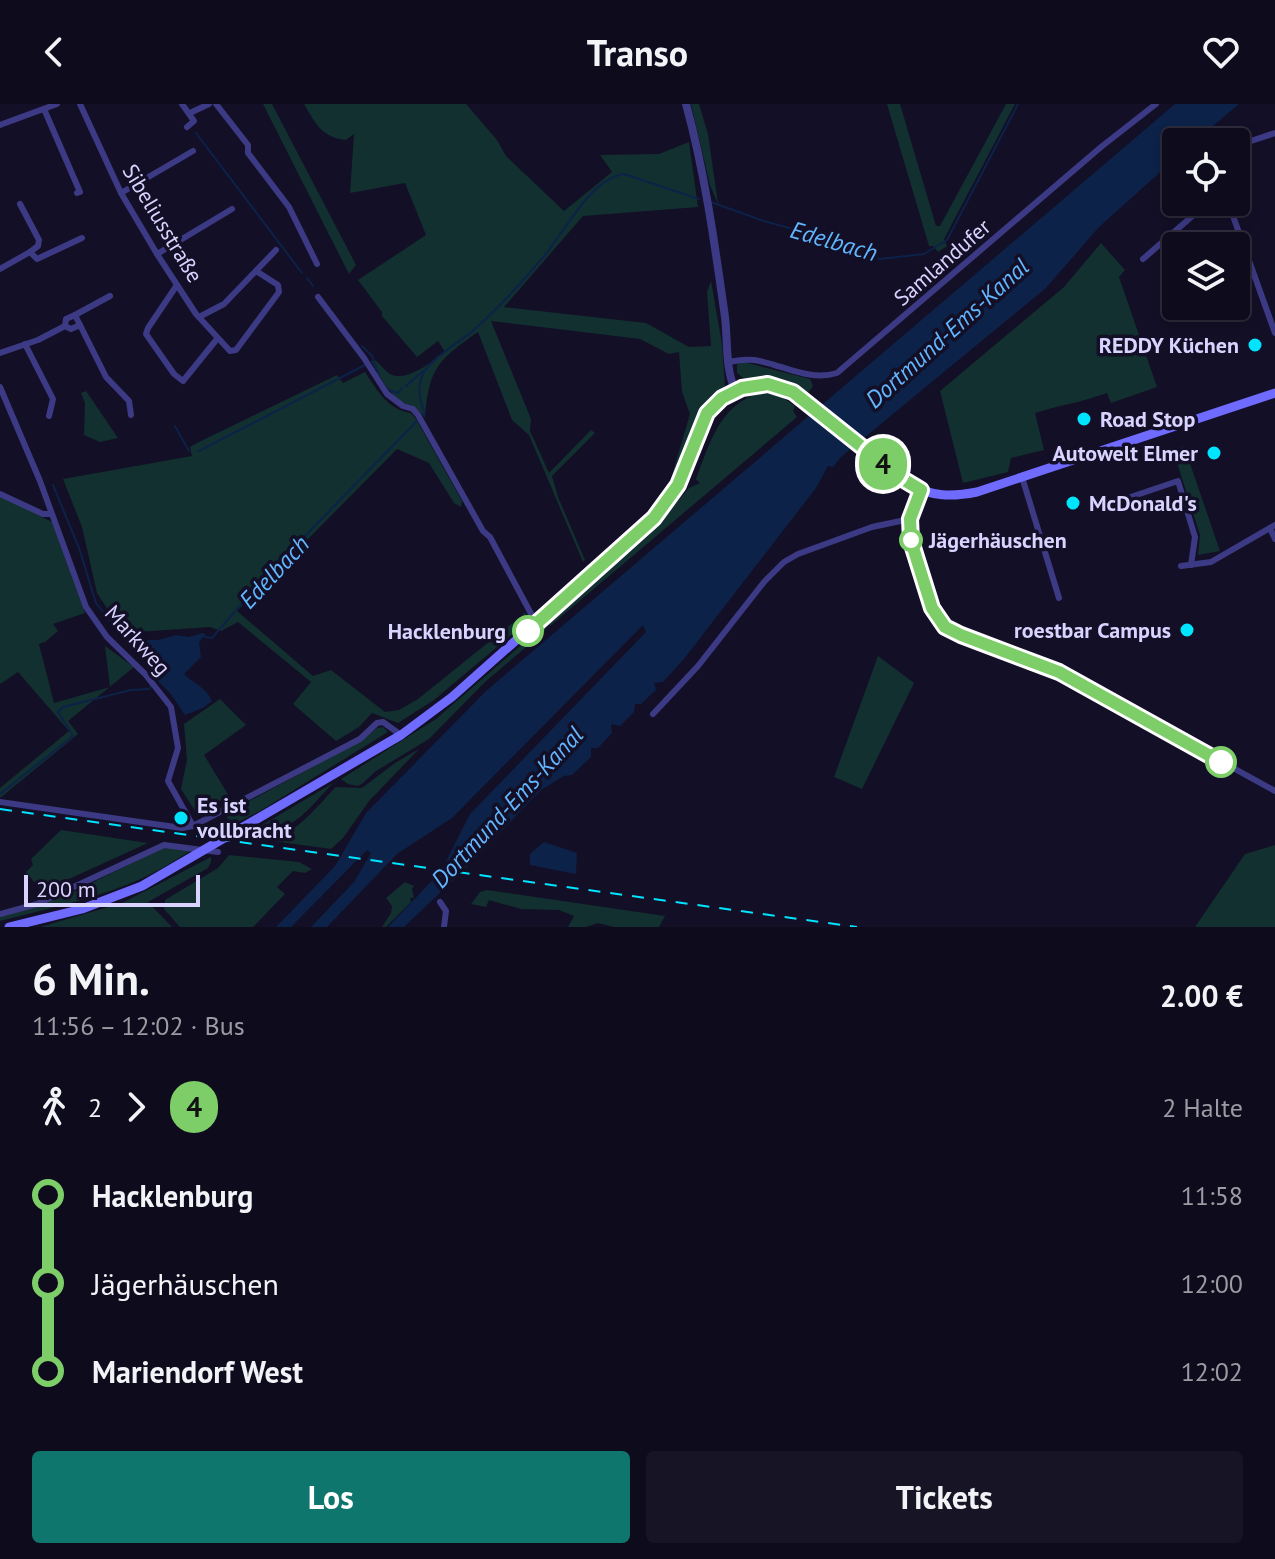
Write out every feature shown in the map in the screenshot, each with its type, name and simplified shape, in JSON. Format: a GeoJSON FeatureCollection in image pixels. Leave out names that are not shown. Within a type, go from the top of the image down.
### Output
{"type":"FeatureCollection","features":[{"type":"Feature","properties":{"kind":"main road"},"geometry":{"type":"LineString","coordinates":[[9,927],[110,900],[142,886],[401,735],[452,697],[641,531],[662,509],[686,468],[703,419],[716,403],[735,390],[774,385],[793,392],[901,478],[936,495],[964,495],[1215,410],[1275,393]]}},
{"type":"Feature","properties":{"kind":"street"},"geometry":{"type":"LineString","coordinates":[[0,125],[57,104]]}},
{"type":"Feature","properties":{"kind":"street","name":"Sibeliusstraße"},"geometry":{"type":"LineString","coordinates":[[80,104],[121,193],[157,254],[199,317],[230,351],[236,350],[279,292],[278,285],[256,271]]}},
{"type":"Feature","properties":{"kind":"street"},"geometry":{"type":"LineString","coordinates":[[182,104],[194,121],[187,127]]}},
{"type":"Feature","properties":{"kind":"street"},"geometry":{"type":"LineString","coordinates":[[190,113],[209,104]]}},
{"type":"Feature","properties":{"kind":"street"},"geometry":{"type":"LineString","coordinates":[[216,104],[248,145],[248,153],[289,207],[317,264]]}},
{"type":"Feature","properties":{"kind":"street"},"geometry":{"type":"LineString","coordinates":[[686,104],[695,135],[725,321],[728,362],[735,390]]}},
{"type":"Feature","properties":{"kind":"street","name":"Samlandufer"},"geometry":{"type":"LineString","coordinates":[[728,362],[756,360],[811,376],[837,373],[1101,147],[1156,104]]}},
{"type":"Feature","properties":{"kind":"street"},"geometry":{"type":"LineString","coordinates":[[44,109],[80,192],[77,193]]}},
{"type":"Feature","properties":{"kind":"street"},"geometry":{"type":"LineString","coordinates":[[1250,141],[1275,133]]}},
{"type":"Feature","properties":{"kind":"street"},"geometry":{"type":"LineString","coordinates":[[121,193],[193,151]]}},
{"type":"Feature","properties":{"kind":"street"},"geometry":{"type":"LineString","coordinates":[[20,204],[39,240],[38,246],[43,255]]}},
{"type":"Feature","properties":{"kind":"street"},"geometry":{"type":"LineString","coordinates":[[157,254],[232,209]]}},
{"type":"Feature","properties":{"kind":"street"},"geometry":{"type":"LineString","coordinates":[[1143,259],[1192,216]]}},
{"type":"Feature","properties":{"kind":"street"},"geometry":{"type":"LineString","coordinates":[[1231,216],[1275,333]]}},
{"type":"Feature","properties":{"kind":"street"},"geometry":{"type":"LineString","coordinates":[[30,252],[35,259],[82,238]]}},
{"type":"Feature","properties":{"kind":"street"},"geometry":{"type":"LineString","coordinates":[[0,269],[38,246]]}},
{"type":"Feature","properties":{"kind":"street"},"geometry":{"type":"LineString","coordinates":[[199,317],[224,304],[276,250]]}},
{"type":"Feature","properties":{"kind":"street"},"geometry":{"type":"LineString","coordinates":[[177,285],[146,334],[174,374],[183,381],[217,339]]}},
{"type":"Feature","properties":{"kind":"street"},"geometry":{"type":"LineString","coordinates":[[65,326],[66,319],[110,296]]}},
{"type":"Feature","properties":{"kind":"street"},"geometry":{"type":"LineString","coordinates":[[1263,299],[1275,296]]}},
{"type":"Feature","properties":{"kind":"street"},"geometry":{"type":"LineString","coordinates":[[318,297],[387,394],[418,415],[483,531],[490,537],[536,623]]}},
{"type":"Feature","properties":{"kind":"street"},"geometry":{"type":"LineString","coordinates":[[75,315],[106,377],[129,401],[131,415]]}},
{"type":"Feature","properties":{"kind":"street"},"geometry":{"type":"LineString","coordinates":[[65,326],[71,329],[80,325]]}},
{"type":"Feature","properties":{"kind":"street"},"geometry":{"type":"LineString","coordinates":[[0,353],[65,326]]}},
{"type":"Feature","properties":{"kind":"street"},"geometry":{"type":"LineString","coordinates":[[25,344],[53,399],[49,416]]}},
{"type":"Feature","properties":{"kind":"street","name":"Markweg"},"geometry":{"type":"LineString","coordinates":[[0,387],[40,481],[79,591],[94,620],[145,674],[171,707],[178,748],[168,781],[193,826]]}},
{"type":"Feature","properties":{"kind":"street"},"geometry":{"type":"LineString","coordinates":[[1022,477],[1059,598]]}},
{"type":"Feature","properties":{"kind":"street"},"geometry":{"type":"LineString","coordinates":[[1107,505],[1178,481],[1195,537],[1191,565]]}},
{"type":"Feature","properties":{"kind":"street"},"geometry":{"type":"LineString","coordinates":[[921,490],[910,519],[911,541],[932,608],[945,627],[1059,672],[1275,791]]}},
{"type":"Feature","properties":{"kind":"street"},"geometry":{"type":"LineString","coordinates":[[0,494],[43,514],[51,514]]}},
{"type":"Feature","properties":{"kind":"street"},"geometry":{"type":"LineString","coordinates":[[653,714],[698,666],[764,582],[784,562],[872,527],[910,519]]}},
{"type":"Feature","properties":{"kind":"street"},"geometry":{"type":"LineString","coordinates":[[1181,566],[1211,562],[1272,526],[1275,539]]}},
{"type":"Feature","properties":{"kind":"street"},"geometry":{"type":"LineString","coordinates":[[0,802],[174,827],[193,826],[360,739],[377,723],[383,722],[401,735]]}},
{"type":"Feature","properties":{"kind":"street"},"geometry":{"type":"LineString","coordinates":[[0,914],[37,904],[164,845],[218,852]]}},
{"type":"Feature","properties":{"kind":"street"},"geometry":{"type":"LineString","coordinates":[[440,902],[446,911],[444,927]]}},
{"type":"Feature","properties":{"kind":"green space"},"geometry":{"type":"Polygon","coordinates":[[[263,104],[272,104],[356,265],[349,274],[263,104]]]}},
{"type":"Feature","properties":{"kind":"green space"},"geometry":{"type":"Polygon","coordinates":[[[304,104],[466,104],[497,140],[506,156],[564,211],[612,172],[600,155],[659,154],[689,142],[698,207],[583,216],[504,307],[646,323],[689,347],[711,346],[707,292],[711,281],[722,344],[725,386],[703,405],[696,417],[670,482],[690,414],[682,392],[679,352],[669,354],[640,339],[491,321],[531,419],[530,431],[549,473],[591,430],[595,433],[552,476],[585,560],[583,562],[529,435],[512,420],[478,332],[453,350],[438,367],[429,387],[425,418],[402,402],[383,382],[371,361],[375,360],[390,374],[404,376],[445,352],[438,341],[417,357],[382,316],[358,280],[426,235],[405,183],[350,193],[354,134],[346,140],[325,133],[304,104]]]}},
{"type":"Feature","properties":{"kind":"green space"},"geometry":{"type":"Polygon","coordinates":[[[691,104],[699,104],[708,134],[718,204],[710,185],[691,104]]]}},
{"type":"Feature","properties":{"kind":"green space"},"geometry":{"type":"Polygon","coordinates":[[[887,104],[900,104],[936,226],[940,226],[1006,104],[1015,104],[944,239],[947,246],[938,252],[929,246],[887,104]]]}},
{"type":"Feature","properties":{"kind":"green space"},"geometry":{"type":"Polygon","coordinates":[[[1101,243],[1125,270],[1119,277],[1157,387],[1111,403],[1107,393],[1035,413],[1044,450],[1011,458],[1008,472],[963,483],[940,391],[1064,287],[1101,243]]]}},
{"type":"Feature","properties":{"kind":"green space"},"geometry":{"type":"Polygon","coordinates":[[[744,362],[810,379],[813,386],[808,393],[780,378],[743,378],[737,373],[737,364],[744,362]]]}},
{"type":"Feature","properties":{"kind":"green space"},"geometry":{"type":"Polygon","coordinates":[[[365,372],[390,403],[411,413],[416,419],[462,501],[461,507],[454,503],[429,463],[397,449],[237,611],[313,676],[331,670],[385,712],[399,710],[418,699],[525,613],[530,619],[434,700],[398,723],[372,713],[359,727],[336,741],[293,704],[311,682],[238,622],[221,631],[210,627],[123,633],[97,593],[82,527],[63,479],[192,456],[190,447],[199,442],[337,375],[343,383],[365,372]]]}},
{"type":"Feature","properties":{"kind":"green space"},"geometry":{"type":"Polygon","coordinates":[[[86,391],[118,438],[100,442],[84,435],[85,403],[81,393],[86,391]]]}},
{"type":"Feature","properties":{"kind":"green space"},"geometry":{"type":"Polygon","coordinates":[[[760,393],[779,395],[795,406],[793,411],[797,417],[550,626],[547,622],[648,536],[689,488],[700,483],[696,479],[706,452],[725,416],[735,406],[760,393]]]}},
{"type":"Feature","properties":{"kind":"green space"},"geometry":{"type":"Polygon","coordinates":[[[1184,446],[1220,551],[1198,555],[1200,535],[1173,450],[1184,446]]]}},
{"type":"Feature","properties":{"kind":"green space"},"geometry":{"type":"Polygon","coordinates":[[[0,496],[52,522],[85,613],[53,624],[58,631],[39,644],[54,703],[109,687],[68,721],[78,734],[0,798],[0,788],[69,731],[18,672],[0,684],[0,496]]]}},
{"type":"Feature","properties":{"kind":"green space"},"geometry":{"type":"Polygon","coordinates":[[[543,626],[546,630],[485,682],[429,739],[376,771],[358,786],[341,779],[436,719],[543,626]]]}},
{"type":"Feature","properties":{"kind":"green space"},"geometry":{"type":"Polygon","coordinates":[[[105,646],[134,667],[110,687],[105,646]]]}},
{"type":"Feature","properties":{"kind":"green space"},"geometry":{"type":"Polygon","coordinates":[[[878,656],[914,683],[862,789],[834,777],[878,656]]]}},
{"type":"Feature","properties":{"kind":"green space"},"geometry":{"type":"Polygon","coordinates":[[[220,699],[246,725],[204,755],[229,796],[197,814],[181,789],[187,760],[184,724],[220,699]]]}},
{"type":"Feature","properties":{"kind":"green space"},"geometry":{"type":"Polygon","coordinates":[[[383,727],[388,732],[260,811],[232,825],[225,814],[361,741],[377,728],[383,727]]]}},
{"type":"Feature","properties":{"kind":"green space"},"geometry":{"type":"Polygon","coordinates":[[[419,749],[369,801],[343,838],[331,849],[266,840],[296,827],[336,787],[362,788],[419,749]]]}},
{"type":"Feature","properties":{"kind":"green space"},"geometry":{"type":"Polygon","coordinates":[[[333,783],[293,822],[262,834],[259,827],[333,783]]]}},
{"type":"Feature","properties":{"kind":"green space"},"geometry":{"type":"Polygon","coordinates":[[[61,830],[148,843],[45,890],[39,888],[26,872],[33,865],[31,859],[61,830]]]}},
{"type":"Feature","properties":{"kind":"green space"},"geometry":{"type":"Polygon","coordinates":[[[1275,845],[1275,927],[1195,927],[1245,854],[1275,845]]]}},
{"type":"Feature","properties":{"kind":"green space"},"geometry":{"type":"Polygon","coordinates":[[[165,847],[197,847],[126,885],[79,901],[0,921],[0,917],[69,894],[165,847]]]}},
{"type":"Feature","properties":{"kind":"green space"},"geometry":{"type":"Polygon","coordinates":[[[229,855],[299,862],[312,869],[305,873],[293,871],[277,887],[285,894],[253,927],[180,927],[164,909],[165,900],[218,868],[229,855]]]}},
{"type":"Feature","properties":{"kind":"green space"},"geometry":{"type":"Polygon","coordinates":[[[211,857],[208,868],[148,902],[172,927],[40,927],[122,903],[211,857]]]}},
{"type":"Feature","properties":{"kind":"green space"},"geometry":{"type":"Polygon","coordinates":[[[405,882],[414,886],[414,898],[410,898],[411,902],[386,927],[382,927],[392,906],[386,898],[405,882]]]}},
{"type":"Feature","properties":{"kind":"green space"},"geometry":{"type":"Polygon","coordinates":[[[487,890],[665,916],[659,927],[614,927],[598,923],[568,927],[574,916],[559,910],[521,909],[489,900],[486,907],[471,904],[480,892],[487,890]]]}},
{"type":"Feature","properties":{"kind":"water","name":"Dortmund-Ems-Kanal"},"geometry":{"type":"Polygon","coordinates":[[[1175,104],[1239,104],[1211,128],[1162,128],[1162,171],[1099,227],[1046,288],[842,456],[833,467],[828,466],[816,488],[684,659],[663,682],[654,683],[656,690],[641,704],[635,704],[634,712],[620,726],[611,724],[612,733],[598,748],[591,748],[591,757],[572,775],[564,776],[541,790],[404,927],[388,927],[441,871],[470,814],[646,632],[643,625],[452,818],[397,854],[327,927],[311,927],[354,882],[371,853],[367,850],[291,927],[276,927],[335,866],[366,813],[486,691],[1175,104]]]}},
{"type":"Feature","properties":{"kind":"water"},"geometry":{"type":"Polygon","coordinates":[[[206,634],[199,642],[201,657],[184,674],[212,701],[185,715],[156,679],[143,652],[123,639],[159,640],[206,634]]]}},
{"type":"Feature","properties":{"kind":"water"},"geometry":{"type":"Polygon","coordinates":[[[544,842],[577,853],[576,874],[530,865],[530,854],[544,842]]]}},
{"type":"Feature","properties":{"kind":"waterway","name":"Edelbach"},"geometry":{"type":"LineString","coordinates":[[711,202],[832,240],[874,258],[924,254],[947,240],[1018,104]]}},
{"type":"Feature","properties":{"kind":"waterway"},"geometry":{"type":"LineString","coordinates":[[196,133],[302,273]]}},
{"type":"Feature","properties":{"kind":"waterway","name":"Edelbach"},"geometry":{"type":"LineString","coordinates":[[423,415],[420,387],[428,366],[503,302],[600,185],[624,174],[699,199]]}},
{"type":"Feature","properties":{"kind":"waterway"},"geometry":{"type":"LineString","coordinates":[[307,278],[313,286]]}},
{"type":"Feature","properties":{"kind":"waterway"},"geometry":{"type":"LineString","coordinates":[[362,346],[372,356],[379,375]]}},
{"type":"Feature","properties":{"kind":"waterway"},"geometry":{"type":"LineString","coordinates":[[199,451],[365,365]]}},
{"type":"Feature","properties":{"kind":"waterway"},"geometry":{"type":"LineString","coordinates":[[406,386],[423,371]]}},
{"type":"Feature","properties":{"kind":"waterway"},"geometry":{"type":"LineString","coordinates":[[388,390],[398,393],[402,388]]}},
{"type":"Feature","properties":{"kind":"waterway","name":"Edelbach"},"geometry":{"type":"LineString","coordinates":[[205,637],[212,638],[262,580],[417,421]]}},
{"type":"Feature","properties":{"kind":"waterway"},"geometry":{"type":"LineString","coordinates":[[175,426],[189,451]]}},
{"type":"Feature","properties":{"kind":"waterway"},"geometry":{"type":"LineString","coordinates":[[53,485],[79,548],[96,603],[124,638]]}},
{"type":"Feature","properties":{"kind":"waterway","name":"Edelbach"},"geometry":{"type":"LineString","coordinates":[[0,794],[73,736],[58,712],[63,707],[131,690],[149,689],[152,685]]}},
{"type":"Feature","properties":{"kind":"railway"},"geometry":{"type":"LineString","coordinates":[[0,809],[857,927]]}},
{"type":"Feature","properties":{"kind":"bus line","name":"4"},"geometry":{"type":"LineString","coordinates":[[528,631],[662,509],[678,485],[703,419],[710,409],[735,390],[774,385],[798,395],[909,484],[921,490],[910,519],[911,541],[932,608],[945,627],[1059,672],[1221,762]]}},
{"type":"Feature","properties":{"kind":"place","name":"REDDY Küchen"},"geometry":{"type":"Point","coordinates":[1255,345]}},
{"type":"Feature","properties":{"kind":"place","name":"Road Stop"},"geometry":{"type":"Point","coordinates":[1084,419]}},
{"type":"Feature","properties":{"kind":"place","name":"Autowelt Elmer"},"geometry":{"type":"Point","coordinates":[1214,453]}},
{"type":"Feature","properties":{"kind":"place","name":"McDonald's"},"geometry":{"type":"Point","coordinates":[1073,503]}},
{"type":"Feature","properties":{"kind":"place","name":"Jägerhäuschen"},"geometry":{"type":"Point","coordinates":[911,540]}},
{"type":"Feature","properties":{"kind":"place","name":"roestbar Campus"},"geometry":{"type":"Point","coordinates":[1187,630]}},
{"type":"Feature","properties":{"kind":"place","name":"Hacklenburg"},"geometry":{"type":"Point","coordinates":[528,631]}},
{"type":"Feature","properties":{"kind":"place","name":"Es ist vollbracht"},"geometry":{"type":"Point","coordinates":[181,818]}}]}
